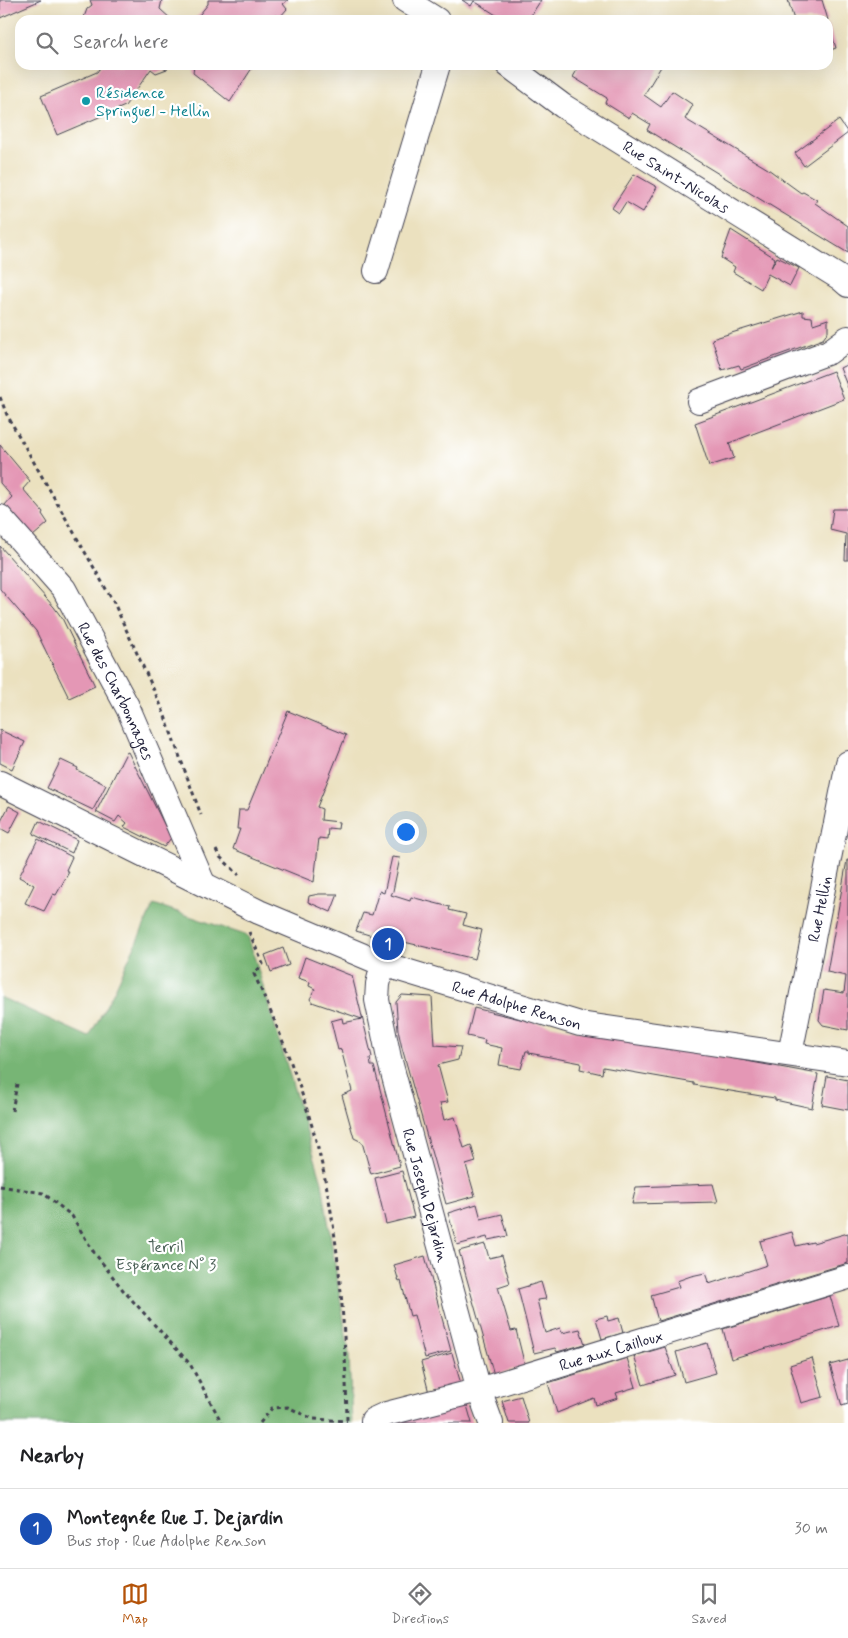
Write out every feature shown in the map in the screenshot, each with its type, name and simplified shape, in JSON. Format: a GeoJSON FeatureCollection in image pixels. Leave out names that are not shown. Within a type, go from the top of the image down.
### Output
{"type":"FeatureCollection","features":[{"type":"Feature","properties":{"kind":"street"},"geometry":{"type":"LineString","coordinates":[[405,0],[429,15]]}},
{"type":"Feature","properties":{"kind":"street"},"geometry":{"type":"LineString","coordinates":[[376,271],[436,70]]}},
{"type":"Feature","properties":{"kind":"street","name":"Rue Saint-Nicolas"},"geometry":{"type":"LineString","coordinates":[[515,70],[563,106],[840,278],[848,285]]}},
{"type":"Feature","properties":{"kind":"street"},"geometry":{"type":"LineString","coordinates":[[699,402],[829,352],[848,338]]}},
{"type":"Feature","properties":{"kind":"street","name":"Rue des Charbonnages"},"geometry":{"type":"LineString","coordinates":[[0,517],[64,589],[128,708],[203,883]]}},
{"type":"Feature","properties":{"kind":"street","name":"Rue Hellin"},"geometry":{"type":"LineString","coordinates":[[790,1054],[848,763]]}},
{"type":"Feature","properties":{"kind":"street","name":"Rue Adolphe Renson"},"geometry":{"type":"LineString","coordinates":[[0,783],[259,912],[383,964],[580,1024],[848,1062]]}},
{"type":"Feature","properties":{"kind":"street","name":"Rue Joseph Dejardin"},"geometry":{"type":"LineString","coordinates":[[383,964],[378,984],[377,1000],[386,1048],[479,1390],[491,1423]]}},
{"type":"Feature","properties":{"kind":"street","name":"Rue aux Cailloux"},"geometry":{"type":"LineString","coordinates":[[373,1422],[386,1414],[479,1390],[848,1277]]}},
{"type":"Feature","properties":{"kind":"path"},"geometry":{"type":"LineString","coordinates":[[12,1112],[17,1084]]}},
{"type":"Feature","properties":{"kind":"path"},"geometry":{"type":"LineString","coordinates":[[0,1186],[43,1193],[72,1216],[93,1251],[123,1290],[190,1364],[222,1423]]}},
{"type":"Feature","properties":{"kind":"path"},"geometry":{"type":"LineString","coordinates":[[260,1423],[272,1408],[288,1407],[313,1419],[347,1421]]}},
{"type":"Feature","properties":{"kind":"green space","name":"Terril Espérance N° 3"},"geometry":{"type":"Polygon","coordinates":[[[154,904],[248,936],[322,1182],[349,1354],[352,1423],[0,1423],[0,997],[89,1037],[114,991],[154,904]]]}},
{"type":"Feature","properties":{"kind":"building"},"geometry":{"type":"Polygon","coordinates":[[[0,0],[41,0],[0,18],[0,0]]]}},
{"type":"Feature","properties":{"kind":"building"},"geometry":{"type":"Polygon","coordinates":[[[90,0],[162,0],[160,9],[167,15],[85,15],[87,9],[92,5],[90,0]]]}},
{"type":"Feature","properties":{"kind":"building"},"geometry":{"type":"Polygon","coordinates":[[[208,0],[288,0],[283,4],[287,9],[282,15],[199,15],[208,4],[208,0]]]}},
{"type":"Feature","properties":{"kind":"building"},"geometry":{"type":"Polygon","coordinates":[[[462,0],[541,0],[531,15],[496,15],[474,1],[471,6],[462,0]]]}},
{"type":"Feature","properties":{"kind":"building"},"geometry":{"type":"Polygon","coordinates":[[[788,0],[822,0],[826,15],[792,15],[788,0]]]}},
{"type":"Feature","properties":{"kind":"building"},"geometry":{"type":"Polygon","coordinates":[[[833,39],[836,48],[833,49],[833,39]]]}},
{"type":"Feature","properties":{"kind":"building","name":"Résidence Springuel - Hellin"},"geometry":{"type":"Polygon","coordinates":[[[98,70],[150,70],[125,106],[57,135],[41,96],[98,70]]]}},
{"type":"Feature","properties":{"kind":"building","name":"Résidence Springuel - Hellin"},"geometry":{"type":"Polygon","coordinates":[[[152,70],[164,70],[156,73],[152,70]]]}},
{"type":"Feature","properties":{"kind":"building","name":"Résidence Springuel - Hellin"},"geometry":{"type":"Polygon","coordinates":[[[193,70],[251,70],[230,102],[193,73],[193,70]]]}},
{"type":"Feature","properties":{"kind":"building"},"geometry":{"type":"Polygon","coordinates":[[[577,70],[659,70],[644,95],[661,107],[672,91],[693,105],[685,119],[768,169],[801,193],[803,192],[817,200],[815,203],[848,226],[848,253],[647,130],[650,124],[632,113],[629,118],[605,103],[607,98],[573,77],[577,70]]]}},
{"type":"Feature","properties":{"kind":"building"},"geometry":{"type":"Polygon","coordinates":[[[839,120],[848,133],[804,166],[795,153],[839,120]]]}},
{"type":"Feature","properties":{"kind":"building"},"geometry":{"type":"Polygon","coordinates":[[[634,174],[657,187],[643,212],[626,202],[619,213],[612,208],[634,174]]]}},
{"type":"Feature","properties":{"kind":"building"},"geometry":{"type":"Polygon","coordinates":[[[731,230],[775,258],[771,268],[777,257],[799,268],[790,286],[768,274],[761,289],[733,272],[735,267],[721,258],[731,230]]]}},
{"type":"Feature","properties":{"kind":"building"},"geometry":{"type":"Polygon","coordinates":[[[803,311],[803,316],[812,317],[813,324],[828,319],[828,332],[823,339],[741,369],[739,365],[722,370],[712,339],[803,311]]]}},
{"type":"Feature","properties":{"kind":"building"},"geometry":{"type":"Polygon","coordinates":[[[848,364],[848,388],[840,368],[848,364]]]}},
{"type":"Feature","properties":{"kind":"building"},"geometry":{"type":"Polygon","coordinates":[[[833,371],[844,399],[729,443],[734,458],[709,466],[695,423],[833,371]]]}},
{"type":"Feature","properties":{"kind":"building"},"geometry":{"type":"Polygon","coordinates":[[[0,445],[30,481],[23,489],[43,512],[42,514],[48,523],[32,537],[4,506],[12,497],[0,483],[0,445]]]}},
{"type":"Feature","properties":{"kind":"building"},"geometry":{"type":"Polygon","coordinates":[[[833,509],[848,509],[848,560],[845,560],[846,534],[830,530],[833,509]]]}},
{"type":"Feature","properties":{"kind":"building"},"geometry":{"type":"Polygon","coordinates":[[[0,546],[62,618],[95,686],[69,698],[36,631],[0,589],[0,546]]]}},
{"type":"Feature","properties":{"kind":"building"},"geometry":{"type":"Polygon","coordinates":[[[288,711],[346,735],[317,807],[322,809],[321,820],[339,822],[338,829],[328,828],[327,839],[319,838],[314,882],[233,849],[240,829],[237,829],[239,810],[247,810],[288,711]]]}},
{"type":"Feature","properties":{"kind":"building"},"geometry":{"type":"Polygon","coordinates":[[[0,730],[25,742],[12,769],[0,763],[0,730]]]}},
{"type":"Feature","properties":{"kind":"building"},"geometry":{"type":"Polygon","coordinates":[[[128,752],[171,838],[164,847],[124,827],[127,823],[119,816],[115,822],[96,812],[128,752]]]}},
{"type":"Feature","properties":{"kind":"building"},"geometry":{"type":"Polygon","coordinates":[[[61,760],[106,785],[93,810],[47,788],[61,760]]]}},
{"type":"Feature","properties":{"kind":"building"},"geometry":{"type":"Polygon","coordinates":[[[9,806],[20,812],[9,833],[0,828],[0,823],[9,806]]]}},
{"type":"Feature","properties":{"kind":"building"},"geometry":{"type":"Polygon","coordinates":[[[39,821],[77,840],[72,853],[33,834],[39,821]]]}},
{"type":"Feature","properties":{"kind":"building"},"geometry":{"type":"Polygon","coordinates":[[[38,839],[72,857],[66,870],[69,872],[56,895],[53,894],[44,911],[25,903],[34,885],[19,877],[38,839]]]}},
{"type":"Feature","properties":{"kind":"building"},"geometry":{"type":"Polygon","coordinates":[[[392,857],[400,858],[391,895],[410,901],[411,897],[450,907],[449,910],[466,914],[463,925],[482,930],[475,959],[400,941],[399,944],[356,931],[363,913],[372,915],[379,891],[384,893],[392,857]]]}},
{"type":"Feature","properties":{"kind":"building"},"geometry":{"type":"Polygon","coordinates":[[[847,860],[848,1030],[823,1025],[819,1020],[824,990],[844,993],[846,976],[827,972],[847,860]]]}},
{"type":"Feature","properties":{"kind":"building"},"geometry":{"type":"Polygon","coordinates":[[[338,894],[331,912],[308,902],[309,896],[338,894]]]}},
{"type":"Feature","properties":{"kind":"building"},"geometry":{"type":"Polygon","coordinates":[[[283,948],[289,965],[271,972],[265,955],[283,948]]]}},
{"type":"Feature","properties":{"kind":"building"},"geometry":{"type":"Polygon","coordinates":[[[305,957],[352,976],[372,1057],[370,1058],[371,1066],[374,1066],[400,1166],[371,1174],[362,1142],[354,1138],[342,1095],[352,1091],[341,1049],[338,1050],[331,1021],[342,1018],[343,1023],[362,1019],[312,1002],[310,999],[315,989],[309,986],[310,982],[298,978],[305,957]]]}},
{"type":"Feature","properties":{"kind":"building"},"geometry":{"type":"Polygon","coordinates":[[[402,995],[432,997],[435,1045],[461,1047],[458,1060],[438,1065],[448,1102],[440,1103],[444,1120],[455,1117],[464,1148],[471,1145],[476,1162],[466,1165],[475,1196],[446,1204],[398,1030],[396,1002],[402,995]]]}},
{"type":"Feature","properties":{"kind":"building"},"geometry":{"type":"Polygon","coordinates":[[[474,1008],[537,1023],[818,1074],[812,1108],[775,1100],[775,1098],[694,1085],[694,1083],[603,1067],[602,1074],[580,1069],[581,1063],[529,1053],[529,1051],[526,1051],[521,1069],[499,1065],[502,1048],[484,1044],[485,1040],[467,1036],[474,1008]]]}},
{"type":"Feature","properties":{"kind":"building"},"geometry":{"type":"Polygon","coordinates":[[[827,1076],[848,1080],[848,1110],[822,1105],[827,1076]]]}},
{"type":"Feature","properties":{"kind":"building"},"geometry":{"type":"Polygon","coordinates":[[[402,1171],[414,1217],[386,1224],[375,1178],[402,1171]]]}},
{"type":"Feature","properties":{"kind":"building"},"geometry":{"type":"Polygon","coordinates":[[[713,1184],[718,1202],[632,1204],[636,1187],[713,1184]]]}},
{"type":"Feature","properties":{"kind":"building"},"geometry":{"type":"Polygon","coordinates":[[[477,1204],[481,1219],[502,1214],[508,1236],[488,1240],[487,1237],[457,1245],[448,1213],[477,1204]]]}},
{"type":"Feature","properties":{"kind":"building"},"geometry":{"type":"Polygon","coordinates":[[[792,1232],[796,1246],[848,1233],[848,1263],[658,1321],[651,1295],[679,1287],[677,1281],[691,1276],[705,1273],[709,1284],[767,1265],[760,1241],[792,1232]]]}},
{"type":"Feature","properties":{"kind":"building"},"geometry":{"type":"Polygon","coordinates":[[[485,1244],[489,1258],[502,1255],[510,1283],[498,1287],[511,1331],[516,1330],[525,1366],[494,1375],[459,1251],[485,1244]]]}},
{"type":"Feature","properties":{"kind":"building"},"geometry":{"type":"Polygon","coordinates":[[[425,1256],[451,1351],[425,1358],[414,1315],[410,1316],[401,1281],[399,1282],[394,1265],[425,1256]]]}},
{"type":"Feature","properties":{"kind":"building"},"geometry":{"type":"Polygon","coordinates":[[[541,1282],[546,1299],[537,1300],[545,1333],[560,1328],[562,1333],[580,1329],[585,1344],[557,1352],[555,1348],[534,1353],[518,1289],[541,1282]]]}},
{"type":"Feature","properties":{"kind":"building"},"geometry":{"type":"Polygon","coordinates":[[[830,1296],[839,1326],[731,1359],[723,1329],[830,1296]]]}},
{"type":"Feature","properties":{"kind":"building"},"geometry":{"type":"Polygon","coordinates":[[[607,1316],[608,1321],[619,1318],[623,1333],[602,1339],[596,1319],[607,1316]]]}},
{"type":"Feature","properties":{"kind":"building"},"geometry":{"type":"Polygon","coordinates":[[[707,1343],[716,1373],[684,1382],[676,1352],[707,1343]]]}},
{"type":"Feature","properties":{"kind":"building"},"geometry":{"type":"Polygon","coordinates":[[[665,1347],[675,1375],[643,1385],[634,1356],[665,1347]]]}},
{"type":"Feature","properties":{"kind":"building"},"geometry":{"type":"Polygon","coordinates":[[[452,1353],[461,1384],[429,1393],[421,1362],[452,1353]]]}},
{"type":"Feature","properties":{"kind":"building"},"geometry":{"type":"Polygon","coordinates":[[[627,1358],[636,1387],[616,1393],[618,1398],[596,1405],[594,1398],[557,1413],[548,1383],[627,1358]]]}},
{"type":"Feature","properties":{"kind":"building"},"geometry":{"type":"Polygon","coordinates":[[[812,1358],[823,1397],[801,1403],[790,1365],[812,1358]]]}},
{"type":"Feature","properties":{"kind":"building"},"geometry":{"type":"Polygon","coordinates":[[[848,1360],[848,1404],[842,1406],[830,1365],[848,1360]]]}},
{"type":"Feature","properties":{"kind":"building"},"geometry":{"type":"Polygon","coordinates":[[[521,1396],[529,1423],[509,1423],[502,1401],[521,1396]]]}},
{"type":"Feature","properties":{"kind":"building"},"geometry":{"type":"Polygon","coordinates":[[[466,1402],[472,1423],[395,1423],[466,1402]]]}},
{"type":"Feature","properties":{"kind":"place","name":"Résidence Springuel - Hellin"},"geometry":{"type":"Point","coordinates":[86,101]}},
{"type":"Feature","properties":{"kind":"place","name":"Montegnée Rue J. Dejardin"},"geometry":{"type":"Point","coordinates":[388,944]}}]}
